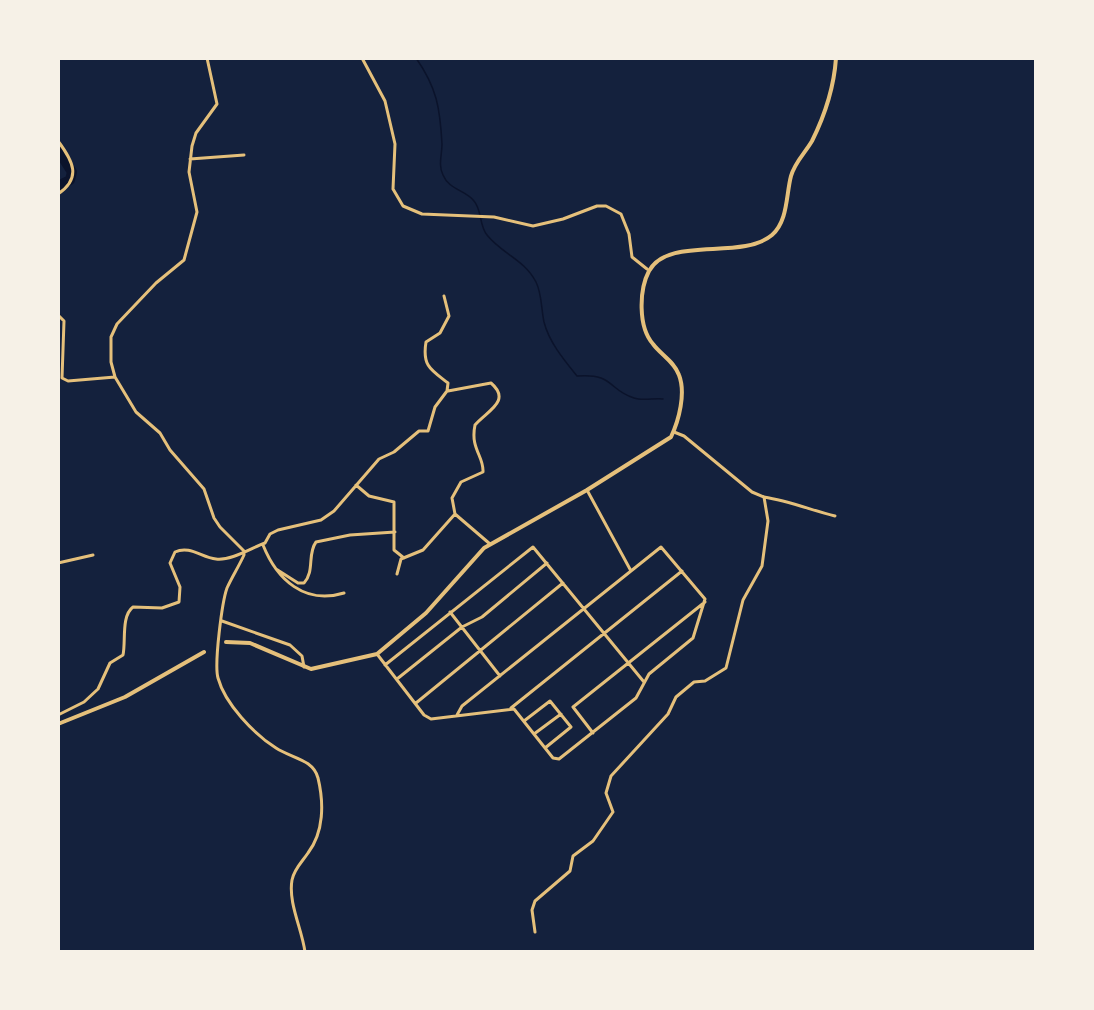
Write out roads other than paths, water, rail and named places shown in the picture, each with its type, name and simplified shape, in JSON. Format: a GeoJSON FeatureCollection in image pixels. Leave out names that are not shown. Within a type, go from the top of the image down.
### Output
{"type":"FeatureCollection","features":[{"type":"Feature","properties":{"kind":"street"},"geometry":{"type":"LineString","coordinates":[[207,58],[217,104],[196,133],[190,159],[189,172],[197,212],[184,260],[156,283],[117,324],[111,337],[111,362],[115,377],[136,412],[160,433],[170,450],[204,489],[214,518],[244,551]]}},
{"type":"Feature","properties":{"kind":"street"},"geometry":{"type":"LineString","coordinates":[[362,58],[385,101],[395,144],[393,189],[403,206],[422,214],[494,217],[533,226],[563,219],[597,206],[606,206],[621,214],[629,234],[632,257],[647,269]]}},
{"type":"Feature","properties":{"kind":"street"},"geometry":{"type":"LineString","coordinates":[[226,642],[250,643],[305,668],[319,669],[377,654],[426,613],[490,544],[587,490],[666,442],[674,432],[681,399],[680,376],[675,367],[647,336],[642,315],[644,281],[653,265],[669,254],[747,246],[773,235],[785,212],[791,175],[824,114],[830,95],[836,58]]}},
{"type":"Feature","properties":{"kind":"street"},"geometry":{"type":"LineString","coordinates":[[58,141],[72,161],[75,171],[71,183],[58,194]]}},
{"type":"Feature","properties":{"kind":"street"},"geometry":{"type":"LineString","coordinates":[[190,159],[244,155]]}},
{"type":"Feature","properties":{"kind":"street"},"geometry":{"type":"LineString","coordinates":[[58,715],[84,702],[98,689],[110,663],[123,655],[126,616],[129,609],[133,607],[162,608],[179,602],[180,587],[170,563],[175,552],[188,550],[217,560],[263,544],[270,534],[278,530],[315,524],[334,511],[379,459],[394,452],[419,431],[428,431],[435,407],[447,391],[448,383],[429,369],[424,356],[426,342],[440,333],[449,316],[444,296]]}},
{"type":"Feature","properties":{"kind":"street"},"geometry":{"type":"LineString","coordinates":[[58,315],[64,321],[62,378],[68,381],[115,377]]}},
{"type":"Feature","properties":{"kind":"street"},"geometry":{"type":"LineString","coordinates":[[447,391],[491,383],[498,389],[501,397],[500,404],[475,425],[474,448],[483,466],[483,472],[461,482],[454,489],[452,498],[455,514],[490,544]]}},
{"type":"Feature","properties":{"kind":"street"},"geometry":{"type":"LineString","coordinates":[[674,432],[684,436],[752,492],[835,516]]}},
{"type":"Feature","properties":{"kind":"street"},"geometry":{"type":"LineString","coordinates":[[356,484],[369,496],[394,502],[394,550],[404,558]]}},
{"type":"Feature","properties":{"kind":"street"},"geometry":{"type":"LineString","coordinates":[[587,490],[631,571]]}},
{"type":"Feature","properties":{"kind":"street"},"geometry":{"type":"LineString","coordinates":[[535,932],[532,910],[535,901],[570,872],[573,856],[593,841],[613,812],[606,792],[611,776],[668,714],[676,697],[694,682],[705,681],[726,668],[743,600],[762,566],[768,521],[764,496]]}},
{"type":"Feature","properties":{"kind":"street"},"geometry":{"type":"LineString","coordinates":[[397,573],[404,558],[423,550],[455,514]]}},
{"type":"Feature","properties":{"kind":"street"},"geometry":{"type":"LineString","coordinates":[[276,569],[279,568],[298,583],[304,583],[310,574],[313,547],[316,542],[350,535],[395,532]]}},
{"type":"Feature","properties":{"kind":"street"},"geometry":{"type":"LineString","coordinates":[[263,544],[276,569],[289,585],[298,591],[332,597],[344,593]]}},
{"type":"Feature","properties":{"kind":"street"},"geometry":{"type":"LineString","coordinates":[[385,664],[533,547],[644,682]]}},
{"type":"Feature","properties":{"kind":"street"},"geometry":{"type":"LineString","coordinates":[[457,715],[462,706],[661,547],[705,602]]}},
{"type":"Feature","properties":{"kind":"street"},"geometry":{"type":"LineString","coordinates":[[244,551],[226,590],[216,668],[223,689],[236,708],[266,740],[284,753],[310,764],[318,779],[322,807],[319,832],[310,852],[293,875],[292,883],[305,951]]}},
{"type":"Feature","properties":{"kind":"street"},"geometry":{"type":"LineString","coordinates":[[58,563],[93,555]]}},
{"type":"Feature","properties":{"kind":"street"},"geometry":{"type":"LineString","coordinates":[[397,679],[462,627],[482,617],[547,563]]}},
{"type":"Feature","properties":{"kind":"street"},"geometry":{"type":"LineString","coordinates":[[377,654],[430,719],[511,708],[682,571]]}},
{"type":"Feature","properties":{"kind":"street"},"geometry":{"type":"LineString","coordinates":[[415,703],[563,583]]}},
{"type":"Feature","properties":{"kind":"street"},"geometry":{"type":"LineString","coordinates":[[593,733],[573,707],[705,602]]}},
{"type":"Feature","properties":{"kind":"street"},"geometry":{"type":"LineString","coordinates":[[511,708],[553,758],[559,759],[636,698],[649,674],[693,638],[705,602]]}},
{"type":"Feature","properties":{"kind":"street"},"geometry":{"type":"LineString","coordinates":[[450,612],[500,676]]}},
{"type":"Feature","properties":{"kind":"street"},"geometry":{"type":"LineString","coordinates":[[222,621],[290,645],[303,656],[305,668]]}},
{"type":"Feature","properties":{"kind":"street"},"geometry":{"type":"LineString","coordinates":[[58,723],[125,697],[204,652]]}},
{"type":"Feature","properties":{"kind":"street"},"geometry":{"type":"LineString","coordinates":[[524,721],[550,701],[561,714],[571,727],[545,748]]}},
{"type":"Feature","properties":{"kind":"street"},"geometry":{"type":"LineString","coordinates":[[534,734],[561,714]]}},
{"type":"Feature","properties":{"kind":"waterway"},"geometry":{"type":"LineString","coordinates":[[416,58],[429,79],[436,99],[441,131],[440,164],[443,175],[449,184],[467,194],[474,201],[483,227],[493,242],[531,274],[539,291],[546,329],[562,357],[577,376],[598,377],[626,395],[637,399],[663,399]]}},
{"type":"Feature","properties":{"kind":"waterway"},"geometry":{"type":"LineString","coordinates":[[58,150],[72,172],[70,180],[58,186]]}}]}
